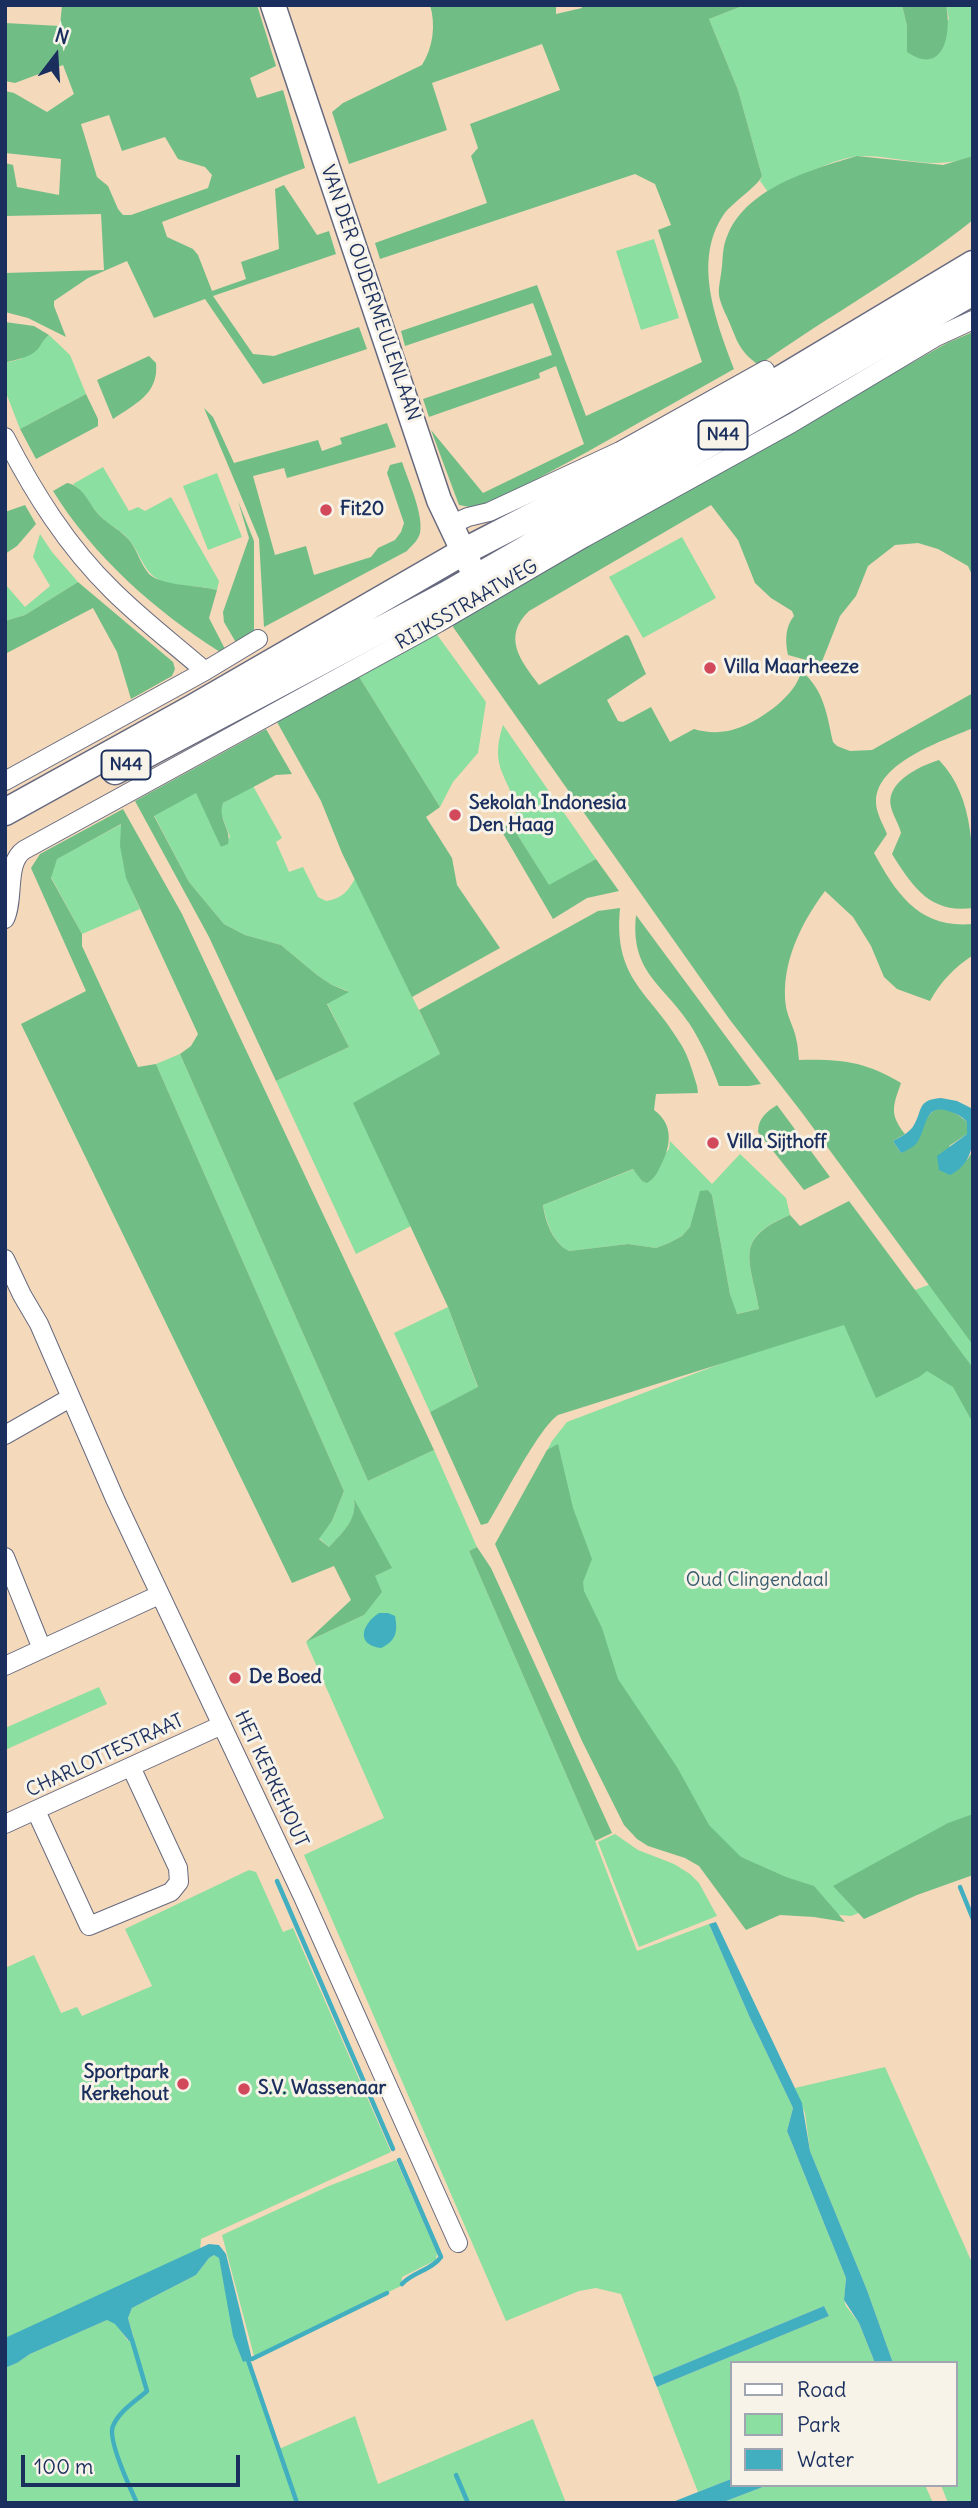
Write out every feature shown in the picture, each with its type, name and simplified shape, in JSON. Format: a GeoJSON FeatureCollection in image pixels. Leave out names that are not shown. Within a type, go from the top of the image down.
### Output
{"type":"FeatureCollection","features":[{"type":"Feature","properties":{"kind":"main road","name":"N44"},"geometry":{"type":"LineString","coordinates":[[5,812],[193,708],[463,552],[608,477],[727,410],[973,264]]}},
{"type":"Feature","properties":{"kind":"main road","name":"RIJKSSTRAATWEG"},"geometry":{"type":"LineString","coordinates":[[5,828],[200,727],[476,578],[973,292]]}},
{"type":"Feature","properties":{"kind":"street","name":"VAN DER OUDERMEULENLAAN"},"geometry":{"type":"LineString","coordinates":[[273,5],[439,500],[476,578]]}},
{"type":"Feature","properties":{"kind":"street","name":"RIJKSSTRAATWEG"},"geometry":{"type":"LineString","coordinates":[[5,919],[12,901],[14,864],[24,850],[427,629],[584,538],[792,424],[936,338],[973,320]]}},
{"type":"Feature","properties":{"kind":"street"},"geometry":{"type":"LineString","coordinates":[[450,525],[489,512],[620,451],[765,370]]}},
{"type":"Feature","properties":{"kind":"street"},"geometry":{"type":"LineString","coordinates":[[5,437],[23,472],[62,533],[112,591],[205,671]]}},
{"type":"Feature","properties":{"kind":"street"},"geometry":{"type":"LineString","coordinates":[[5,781],[258,639]]}},
{"type":"Feature","properties":{"kind":"street","name":"HET KERKEHOUT"},"geometry":{"type":"LineString","coordinates":[[5,1259],[39,1324],[159,1595],[303,1897],[458,2243]]}},
{"type":"Feature","properties":{"kind":"street"},"geometry":{"type":"LineString","coordinates":[[5,1435],[71,1398]]}},
{"type":"Feature","properties":{"kind":"street"},"geometry":{"type":"LineString","coordinates":[[5,1557],[43,1649]]}},
{"type":"Feature","properties":{"kind":"street"},"geometry":{"type":"LineString","coordinates":[[5,1666],[159,1595]]}},
{"type":"Feature","properties":{"kind":"street","name":"CHARLOTTESTRAAT"},"geometry":{"type":"LineString","coordinates":[[5,1824],[222,1725]]}},
{"type":"Feature","properties":{"kind":"street"},"geometry":{"type":"LineString","coordinates":[[36,1811],[89,1926],[171,1892],[179,1882],[178,1868],[131,1767]]}},
{"type":"Feature","properties":{"kind":"green space"},"geometry":{"type":"Polygon","coordinates":[[[62,5],[257,5],[276,66],[250,78],[257,98],[283,90],[305,168],[162,222],[167,237],[193,249],[198,255],[212,291],[246,279],[241,262],[279,249],[275,189],[284,185],[317,235],[329,231],[336,254],[213,296],[253,354],[274,356],[359,327],[367,349],[263,384],[205,299],[154,318],[127,261],[88,278],[54,301],[66,337],[28,318],[5,312],[5,273],[104,270],[101,214],[5,216],[5,163],[13,165],[17,187],[59,195],[61,159],[5,153],[5,91],[14,93],[47,112],[74,94],[63,65],[15,83],[5,81],[5,23],[60,26],[62,5]],[[109,115],[81,124],[97,177],[108,186],[123,215],[131,215],[208,188],[212,175],[205,167],[178,159],[165,137],[122,151],[109,115]]]}},
{"type":"Feature","properties":{"kind":"green space"},"geometry":{"type":"Polygon","coordinates":[[[430,5],[556,5],[556,14],[582,8],[581,5],[745,5],[709,19],[738,90],[762,176],[724,214],[710,251],[708,271],[714,311],[734,369],[481,509],[459,505],[431,430],[483,493],[584,444],[556,366],[539,373],[540,378],[429,417],[423,399],[552,355],[533,303],[405,346],[401,331],[537,285],[586,416],[702,362],[658,230],[671,225],[655,184],[635,174],[380,259],[375,243],[487,203],[471,156],[478,148],[470,124],[560,90],[542,44],[432,83],[447,130],[349,164],[332,112],[343,103],[422,65],[432,36],[430,5]]]}},
{"type":"Feature","properties":{"kind":"green space"},"geometry":{"type":"Polygon","coordinates":[[[745,5],[902,5],[907,26],[907,52],[949,19],[946,5],[973,5],[973,156],[944,163],[874,156],[850,157],[813,170],[768,192],[760,181],[762,176],[738,90],[709,19],[745,5]]]}},
{"type":"Feature","properties":{"kind":"green space"},"geometry":{"type":"Polygon","coordinates":[[[902,5],[946,5],[948,28],[943,48],[937,55],[930,59],[920,58],[907,52],[907,26],[902,5]]]}},
{"type":"Feature","properties":{"kind":"green space"},"geometry":{"type":"Polygon","coordinates":[[[857,156],[943,165],[973,156],[973,220],[921,258],[759,365],[739,344],[719,297],[728,234],[737,218],[766,192],[802,174],[857,156]]]}},
{"type":"Feature","properties":{"kind":"green space"},"geometry":{"type":"Polygon","coordinates":[[[654,239],[679,318],[641,330],[616,251],[654,239]]]}},
{"type":"Feature","properties":{"kind":"green space"},"geometry":{"type":"Polygon","coordinates":[[[5,322],[34,326],[49,335],[31,354],[5,363],[5,322]]]}},
{"type":"Feature","properties":{"kind":"green space"},"geometry":{"type":"Polygon","coordinates":[[[973,332],[973,577],[968,566],[938,549],[918,543],[895,545],[868,566],[856,596],[840,616],[821,664],[788,655],[786,634],[794,616],[792,611],[771,598],[755,583],[738,540],[711,505],[529,611],[516,630],[515,639],[520,657],[539,685],[626,635],[629,636],[646,674],[607,700],[618,721],[623,722],[651,707],[670,742],[694,729],[723,732],[752,722],[784,699],[792,690],[801,671],[820,694],[833,742],[850,751],[872,750],[973,693],[973,728],[913,755],[887,775],[879,788],[876,806],[887,834],[874,853],[901,895],[924,915],[954,924],[973,924],[973,955],[948,975],[930,1001],[897,989],[884,977],[871,946],[853,917],[825,891],[794,945],[785,991],[786,1007],[797,1041],[799,1060],[852,1063],[876,1070],[901,1083],[894,1110],[896,1121],[905,1134],[893,1141],[901,1153],[937,1109],[949,1111],[967,1122],[967,1134],[949,1146],[967,1160],[973,1151],[973,1345],[803,1114],[730,1020],[453,627],[455,621],[947,343],[973,332]]]}},
{"type":"Feature","properties":{"kind":"green space"},"geometry":{"type":"Polygon","coordinates":[[[49,335],[70,355],[86,394],[20,429],[5,390],[5,363],[21,359],[49,335]]]}},
{"type":"Feature","properties":{"kind":"green space"},"geometry":{"type":"Polygon","coordinates":[[[149,356],[156,363],[154,383],[150,390],[137,403],[113,419],[97,380],[149,356]]]}},
{"type":"Feature","properties":{"kind":"green space"},"geometry":{"type":"Polygon","coordinates":[[[86,394],[98,419],[98,426],[36,459],[20,429],[86,394]]]}},
{"type":"Feature","properties":{"kind":"green space"},"geometry":{"type":"Polygon","coordinates":[[[204,408],[213,417],[234,463],[318,440],[322,451],[342,444],[340,438],[387,423],[396,447],[287,478],[284,468],[253,476],[275,555],[306,546],[314,575],[371,557],[378,548],[395,540],[404,523],[387,473],[390,465],[402,462],[420,517],[418,538],[407,551],[264,627],[259,539],[204,408]]]}},
{"type":"Feature","properties":{"kind":"green space"},"geometry":{"type":"Polygon","coordinates":[[[103,467],[129,511],[138,507],[145,511],[171,497],[219,581],[217,590],[170,584],[152,575],[127,537],[101,517],[73,484],[103,467]]]}},
{"type":"Feature","properties":{"kind":"green space"},"geometry":{"type":"Polygon","coordinates":[[[217,473],[242,537],[208,550],[183,486],[217,473]]]}},
{"type":"Feature","properties":{"kind":"green space"},"geometry":{"type":"Polygon","coordinates":[[[67,483],[78,488],[100,516],[127,537],[149,574],[162,581],[217,590],[209,618],[225,649],[220,652],[196,636],[149,600],[106,560],[53,491],[67,483]]]}},
{"type":"Feature","properties":{"kind":"green space"},"geometry":{"type":"Polygon","coordinates":[[[238,501],[254,541],[254,636],[238,646],[224,622],[223,612],[249,538],[238,501]]]}},
{"type":"Feature","properties":{"kind":"green space"},"geometry":{"type":"Polygon","coordinates":[[[25,505],[36,524],[17,546],[5,554],[5,512],[25,505]]]}},
{"type":"Feature","properties":{"kind":"green space"},"geometry":{"type":"Polygon","coordinates":[[[40,534],[78,582],[25,615],[5,621],[5,584],[25,607],[50,586],[33,557],[40,534]]]}},
{"type":"Feature","properties":{"kind":"green space"},"geometry":{"type":"Polygon","coordinates":[[[682,537],[716,598],[643,638],[609,577],[682,537]]]}},
{"type":"Feature","properties":{"kind":"green space"},"geometry":{"type":"Polygon","coordinates":[[[78,582],[173,662],[175,669],[172,676],[131,699],[117,652],[93,608],[5,654],[5,621],[25,615],[78,582]]]}},
{"type":"Feature","properties":{"kind":"green space"},"geometry":{"type":"Polygon","coordinates":[[[435,632],[486,702],[478,753],[453,782],[440,807],[358,675],[435,632]]]}},
{"type":"Feature","properties":{"kind":"green space"},"geometry":{"type":"Polygon","coordinates":[[[358,675],[440,807],[426,817],[452,858],[457,885],[500,948],[412,997],[342,853],[321,801],[277,722],[358,675]]]}},
{"type":"Feature","properties":{"kind":"green space"},"geometry":{"type":"Polygon","coordinates":[[[503,725],[596,859],[549,886],[510,823],[517,808],[499,760],[499,739],[503,725]]]}},
{"type":"Feature","properties":{"kind":"green space"},"geometry":{"type":"Polygon","coordinates":[[[266,729],[292,774],[276,775],[223,803],[222,814],[228,844],[221,847],[196,793],[154,816],[189,882],[224,924],[245,935],[281,945],[317,975],[349,992],[327,1004],[349,1047],[276,1081],[209,937],[135,801],[266,729]]]}},
{"type":"Feature","properties":{"kind":"green space"},"geometry":{"type":"Polygon","coordinates":[[[939,760],[951,775],[966,810],[972,849],[973,908],[945,907],[934,902],[915,887],[892,854],[901,833],[891,807],[893,790],[906,776],[939,760]]]}},
{"type":"Feature","properties":{"kind":"green space"},"geometry":{"type":"Polygon","coordinates":[[[253,786],[282,838],[276,842],[289,872],[303,867],[318,897],[326,901],[344,894],[355,878],[440,1054],[382,1165],[411,1226],[356,1254],[276,1081],[349,1047],[327,1003],[348,991],[317,975],[281,945],[245,935],[224,924],[189,882],[154,815],[196,792],[222,847],[230,837],[220,811],[223,803],[253,786]]]}},
{"type":"Feature","properties":{"kind":"green space"},"geometry":{"type":"Polygon","coordinates":[[[123,809],[182,914],[434,1450],[368,1481],[180,1054],[191,1046],[198,1034],[126,878],[120,846],[121,824],[57,859],[51,878],[82,934],[82,946],[138,1067],[156,1064],[344,1491],[332,1521],[319,1539],[329,1547],[339,1536],[351,1519],[354,1499],[392,1568],[375,1576],[382,1592],[364,1615],[306,1642],[351,1600],[334,1566],[292,1583],[21,1024],[86,991],[31,868],[40,854],[123,809]]]}},
{"type":"Feature","properties":{"kind":"green space"},"geometry":{"type":"Polygon","coordinates":[[[510,823],[549,885],[596,859],[619,891],[587,898],[553,919],[501,830],[510,823]]]}},
{"type":"Feature","properties":{"kind":"green space"},"geometry":{"type":"Polygon","coordinates":[[[122,824],[125,868],[140,909],[82,934],[51,877],[56,859],[122,824]]]}},
{"type":"Feature","properties":{"kind":"green space"},"geometry":{"type":"Polygon","coordinates":[[[620,908],[619,933],[628,969],[682,1046],[698,1093],[656,1094],[654,1110],[665,1122],[669,1136],[661,1165],[650,1181],[642,1181],[633,1169],[543,1205],[548,1224],[558,1243],[569,1251],[628,1244],[656,1248],[682,1236],[690,1227],[700,1191],[708,1190],[712,1195],[730,1294],[737,1314],[759,1309],[750,1252],[760,1233],[790,1215],[800,1226],[849,1201],[973,1368],[973,1423],[953,1387],[927,1371],[876,1398],[844,1325],[558,1415],[531,1449],[488,1523],[481,1525],[430,1412],[478,1387],[448,1307],[353,1103],[440,1054],[419,1010],[598,911],[620,908]]]}},
{"type":"Feature","properties":{"kind":"green space"},"geometry":{"type":"Polygon","coordinates":[[[636,915],[761,1084],[719,1086],[694,1031],[643,964],[635,934],[636,915]]]}},
{"type":"Feature","properties":{"kind":"green space"},"geometry":{"type":"Polygon","coordinates":[[[180,1054],[368,1481],[434,1450],[477,1547],[469,1551],[595,1841],[637,1951],[709,1924],[793,2108],[787,2131],[846,2278],[846,2306],[859,2323],[874,2361],[730,2361],[730,2479],[698,2492],[657,2387],[829,2316],[824,2306],[653,2377],[621,2294],[596,2288],[579,2291],[506,2321],[304,1855],[384,1818],[306,1642],[364,1615],[375,1576],[391,1568],[354,1501],[351,1521],[329,1547],[319,1538],[332,1521],[344,1491],[156,1064],[180,1054]]]}},
{"type":"Feature","properties":{"kind":"green space"},"geometry":{"type":"Polygon","coordinates":[[[777,1105],[830,1177],[804,1190],[758,1132],[763,1116],[777,1105]]]}},
{"type":"Feature","properties":{"kind":"green space"},"geometry":{"type":"Polygon","coordinates":[[[670,1141],[712,1184],[740,1154],[786,1198],[790,1215],[760,1232],[750,1252],[759,1309],[736,1314],[712,1195],[708,1190],[690,1227],[682,1236],[656,1248],[628,1244],[569,1251],[551,1231],[543,1205],[634,1169],[642,1181],[669,1149],[670,1141]]]}},
{"type":"Feature","properties":{"kind":"green space","name":"Oud Clingendaal"},"geometry":{"type":"Polygon","coordinates":[[[973,1279],[973,1869],[851,1916],[780,1910],[748,1924],[500,1544],[552,1441],[567,1422],[936,1282],[973,1279]]]}},
{"type":"Feature","properties":{"kind":"green space"},"geometry":{"type":"Polygon","coordinates":[[[448,1307],[478,1388],[430,1412],[394,1333],[448,1307]]]}},
{"type":"Feature","properties":{"kind":"green space"},"geometry":{"type":"Polygon","coordinates":[[[558,1444],[573,1508],[592,1559],[583,1582],[584,1591],[602,1628],[618,1679],[677,1767],[709,1825],[741,1857],[814,1886],[845,1922],[780,1915],[746,1930],[699,1866],[685,1858],[648,1846],[624,1825],[582,1741],[495,1544],[547,1450],[558,1444]]]}},
{"type":"Feature","properties":{"kind":"green space"},"geometry":{"type":"Polygon","coordinates":[[[477,1547],[491,1568],[612,1833],[595,1841],[469,1551],[477,1547]]]}},
{"type":"Feature","properties":{"kind":"green space"},"geometry":{"type":"Polygon","coordinates":[[[99,1687],[107,1704],[5,1750],[5,1728],[99,1687]]]}},
{"type":"Feature","properties":{"kind":"green space"},"geometry":{"type":"Polygon","coordinates":[[[973,1814],[973,1875],[917,1895],[864,1919],[833,1886],[948,1823],[973,1814]]]}},
{"type":"Feature","properties":{"kind":"green space"},"geometry":{"type":"Polygon","coordinates":[[[615,1834],[638,1850],[674,1864],[690,1874],[699,1883],[717,1916],[639,1947],[598,1842],[615,1834]]]}},
{"type":"Feature","properties":{"kind":"green space","name":"Sportpark Kerkehout"},"geometry":{"type":"Polygon","coordinates":[[[249,1870],[256,1872],[283,1932],[293,1928],[391,2152],[201,2239],[199,2262],[5,2352],[5,1968],[34,1955],[61,2013],[77,2007],[82,2016],[152,1986],[125,1929],[249,1870]]]}},
{"type":"Feature","properties":{"kind":"green space"},"geometry":{"type":"Polygon","coordinates":[[[885,2067],[973,2265],[973,2503],[948,2503],[942,2487],[957,2487],[957,2361],[892,2361],[867,2290],[810,2151],[805,2113],[795,2088],[885,2067]]]}},
{"type":"Feature","properties":{"kind":"green space"},"geometry":{"type":"Polygon","coordinates":[[[396,2160],[437,2253],[436,2260],[402,2277],[401,2286],[254,2356],[222,2235],[329,2186],[396,2160]]]}},
{"type":"Feature","properties":{"kind":"green space"},"geometry":{"type":"Polygon","coordinates":[[[214,2255],[219,2257],[231,2320],[234,2320],[279,2449],[355,2416],[378,2484],[533,2419],[566,2503],[5,2503],[5,2368],[107,2320],[115,2323],[128,2341],[134,2338],[128,2318],[132,2308],[196,2275],[214,2255]]]}},
{"type":"Feature","properties":{"kind":"green space"},"geometry":{"type":"Polygon","coordinates":[[[763,2487],[926,2487],[933,2503],[721,2503],[763,2487]]]}},
{"type":"Feature","properties":{"kind":"water"},"geometry":{"type":"Polygon","coordinates":[[[941,1098],[957,1101],[973,1109],[972,1147],[965,1163],[950,1175],[939,1170],[937,1156],[967,1134],[967,1122],[961,1116],[948,1111],[934,1111],[927,1120],[920,1139],[901,1153],[893,1141],[912,1128],[921,1107],[927,1101],[941,1098]]]}},
{"type":"Feature","properties":{"kind":"water"},"geometry":{"type":"Polygon","coordinates":[[[379,1613],[395,1616],[396,1627],[393,1639],[381,1648],[367,1643],[364,1639],[365,1628],[379,1613]]]}},
{"type":"Feature","properties":{"kind":"water"},"geometry":{"type":"Polygon","coordinates":[[[716,1922],[802,2103],[810,2151],[867,2290],[892,2361],[874,2361],[859,2323],[844,2300],[846,2278],[787,2131],[793,2108],[709,1924],[716,1922]]]}},
{"type":"Feature","properties":{"kind":"water"},"geometry":{"type":"Polygon","coordinates":[[[209,2244],[219,2245],[226,2254],[252,2359],[243,2362],[233,2336],[219,2258],[214,2255],[196,2275],[132,2308],[128,2318],[134,2339],[129,2341],[115,2324],[107,2320],[5,2368],[5,2338],[209,2244]]]}},
{"type":"Feature","properties":{"kind":"water"},"geometry":{"type":"Polygon","coordinates":[[[824,2306],[829,2316],[657,2387],[653,2377],[824,2306]]]}},
{"type":"Feature","properties":{"kind":"water"},"geometry":{"type":"Polygon","coordinates":[[[730,2479],[730,2487],[763,2487],[721,2503],[670,2503],[730,2479]]]}},
{"type":"Feature","properties":{"kind":"waterway"},"geometry":{"type":"LineString","coordinates":[[277,1881],[393,2149]]}},
{"type":"Feature","properties":{"kind":"waterway"},"geometry":{"type":"LineString","coordinates":[[960,1887],[973,1919]]}},
{"type":"Feature","properties":{"kind":"waterway"},"geometry":{"type":"LineString","coordinates":[[399,2160],[441,2257],[402,2284]]}},
{"type":"Feature","properties":{"kind":"waterway"},"geometry":{"type":"LineString","coordinates":[[252,2359],[387,2293]]}},
{"type":"Feature","properties":{"kind":"waterway"},"geometry":{"type":"LineString","coordinates":[[132,2340],[147,2391],[119,2416],[112,2432],[120,2464],[137,2503]]}},
{"type":"Feature","properties":{"kind":"waterway"},"geometry":{"type":"LineString","coordinates":[[248,2360],[297,2503]]}},
{"type":"Feature","properties":{"kind":"waterway"},"geometry":{"type":"LineString","coordinates":[[456,2475],[468,2503]]}},
{"type":"Feature","properties":{"kind":"place","name":"Fit20"},"geometry":{"type":"Point","coordinates":[326,510]}},
{"type":"Feature","properties":{"kind":"place","name":"Villa Maarheeze"},"geometry":{"type":"Point","coordinates":[710,668]}},
{"type":"Feature","properties":{"kind":"place","name":"Sekolah Indonesia Den Haag"},"geometry":{"type":"Point","coordinates":[455,815]}},
{"type":"Feature","properties":{"kind":"place","name":"Villa Sijthoff"},"geometry":{"type":"Point","coordinates":[713,1143]}},
{"type":"Feature","properties":{"kind":"place","name":"De Boed"},"geometry":{"type":"Point","coordinates":[235,1678]}},
{"type":"Feature","properties":{"kind":"place","name":"Sportpark Kerkehout"},"geometry":{"type":"Point","coordinates":[183,2084]}},
{"type":"Feature","properties":{"kind":"place","name":"S.V. Wassenaar"},"geometry":{"type":"Point","coordinates":[244,2089]}}]}
